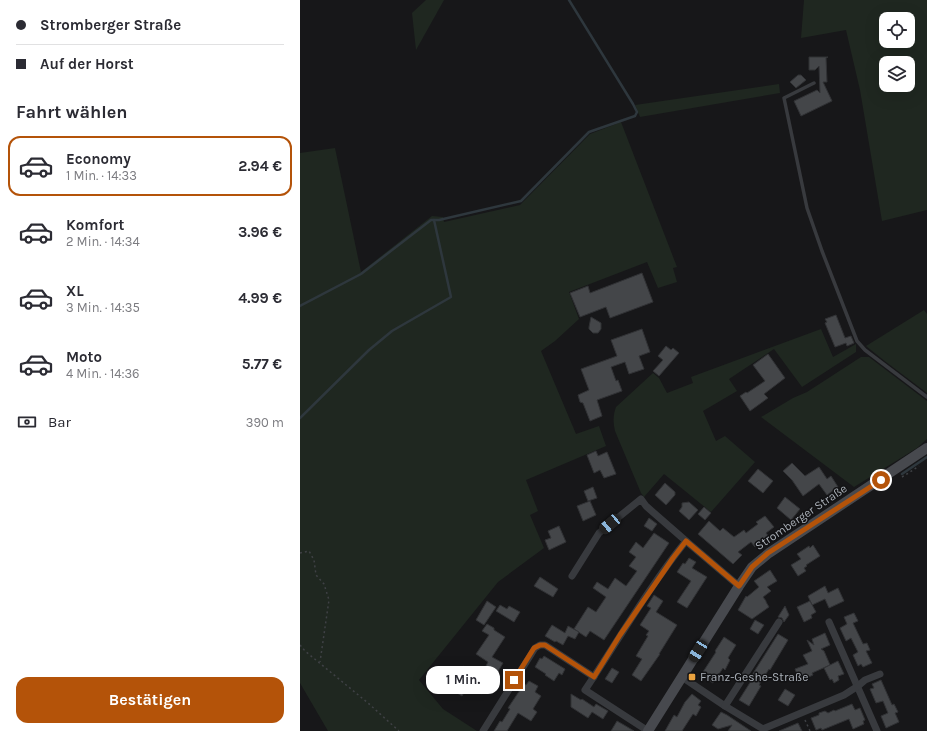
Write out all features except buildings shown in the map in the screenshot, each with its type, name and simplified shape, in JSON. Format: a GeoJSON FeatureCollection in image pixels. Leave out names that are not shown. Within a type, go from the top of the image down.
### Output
{"type":"FeatureCollection","features":[{"type":"Feature","properties":{"kind":"main road","name":"Stromberger Straße"},"geometry":{"type":"LineString","coordinates":[[648,731],[752,567],[768,553],[927,448]]}},
{"type":"Feature","properties":{"kind":"street"},"geometry":{"type":"LineString","coordinates":[[572,576],[599,533],[641,499],[646,506],[739,586]]}},
{"type":"Feature","properties":{"kind":"street"},"geometry":{"type":"LineString","coordinates":[[648,731],[585,690],[620,635],[686,541]]}},
{"type":"Feature","properties":{"kind":"street"},"geometry":{"type":"LineString","coordinates":[[725,706],[779,622]]}},
{"type":"Feature","properties":{"kind":"street"},"geometry":{"type":"LineString","coordinates":[[829,622],[877,731]]}},
{"type":"Feature","properties":{"kind":"street"},"geometry":{"type":"LineString","coordinates":[[483,731],[534,648],[540,645],[545,645],[594,677]]}},
{"type":"Feature","properties":{"kind":"street"},"geometry":{"type":"LineString","coordinates":[[682,677],[763,729],[844,695],[865,680],[880,674]]}},
{"type":"Feature","properties":{"kind":"lane"},"geometry":{"type":"LineString","coordinates":[[814,83],[784,98],[807,208],[822,251],[857,341],[865,350],[927,397]]}},
{"type":"Feature","properties":{"kind":"path"},"geometry":{"type":"LineString","coordinates":[[300,553],[309,551],[314,560],[316,574],[324,584],[329,600],[320,663]]}},
{"type":"Feature","properties":{"kind":"path"},"geometry":{"type":"LineString","coordinates":[[300,645],[305,651],[368,703],[399,731]]}},
{"type":"Feature","properties":{"kind":"path"},"geometry":{"type":"LineString","coordinates":[[802,713],[810,731]]}},
{"type":"Feature","properties":{"kind":"shaded area"},"geometry":{"type":"Polygon","coordinates":[[[426,0],[444,0],[416,50],[412,13],[426,0]]]}},
{"type":"Feature","properties":{"kind":"shaded area"},"geometry":{"type":"Polygon","coordinates":[[[804,0],[927,0],[927,210],[882,221],[860,90],[846,30],[801,38],[804,0]]]}},
{"type":"Feature","properties":{"kind":"shaded area"},"geometry":{"type":"Polygon","coordinates":[[[779,84],[780,93],[640,117],[635,105],[779,84]]]}},
{"type":"Feature","properties":{"kind":"shaded area"},"geometry":{"type":"Polygon","coordinates":[[[621,122],[677,267],[673,268],[677,282],[658,288],[647,262],[569,292],[579,319],[555,341],[541,351],[576,434],[599,426],[606,446],[526,480],[538,511],[530,515],[544,548],[498,582],[419,680],[443,709],[477,731],[328,731],[300,683],[300,153],[335,148],[361,272],[432,216],[443,217],[444,222],[520,205],[590,134],[621,122]]]}},
{"type":"Feature","properties":{"kind":"shaded area"},"geometry":{"type":"Polygon","coordinates":[[[924,310],[927,314],[927,393],[866,346],[924,310]]]}},
{"type":"Feature","properties":{"kind":"shaded area"},"geometry":{"type":"Polygon","coordinates":[[[821,329],[833,357],[856,344],[856,352],[802,387],[774,349],[729,379],[737,391],[703,411],[716,441],[725,436],[755,462],[711,512],[664,474],[644,497],[615,431],[614,413],[616,407],[653,373],[659,378],[667,393],[693,383],[691,377],[821,329]]]}},
{"type":"Feature","properties":{"kind":"shaded area"},"geometry":{"type":"Polygon","coordinates":[[[861,357],[869,357],[927,401],[927,439],[917,448],[854,487],[761,417],[793,398],[807,392],[861,357]]]}},
{"type":"Feature","properties":{"kind":"waterway"},"geometry":{"type":"LineString","coordinates":[[300,306],[361,274],[431,220],[439,220],[521,201],[589,132],[635,116],[637,112],[633,104],[569,0]]}},
{"type":"Feature","properties":{"kind":"waterway"},"geometry":{"type":"LineString","coordinates":[[300,418],[369,350],[392,331],[451,297],[434,220]]}},
{"type":"Feature","properties":{"kind":"waterway"},"geometry":{"type":"LineString","coordinates":[[902,474],[927,457]]}},
{"type":"Feature","properties":{"kind":"place","name":"Franz-Geshe-Straße"},"geometry":{"type":"Point","coordinates":[692,677]}},
{"type":"Feature","properties":{"kind":"route"},"geometry":{"type":"LineString","coordinates":[[514,680],[534,648],[540,645],[545,645],[594,677],[620,635],[686,541],[739,586],[752,567],[768,553],[881,480]]}}]}
